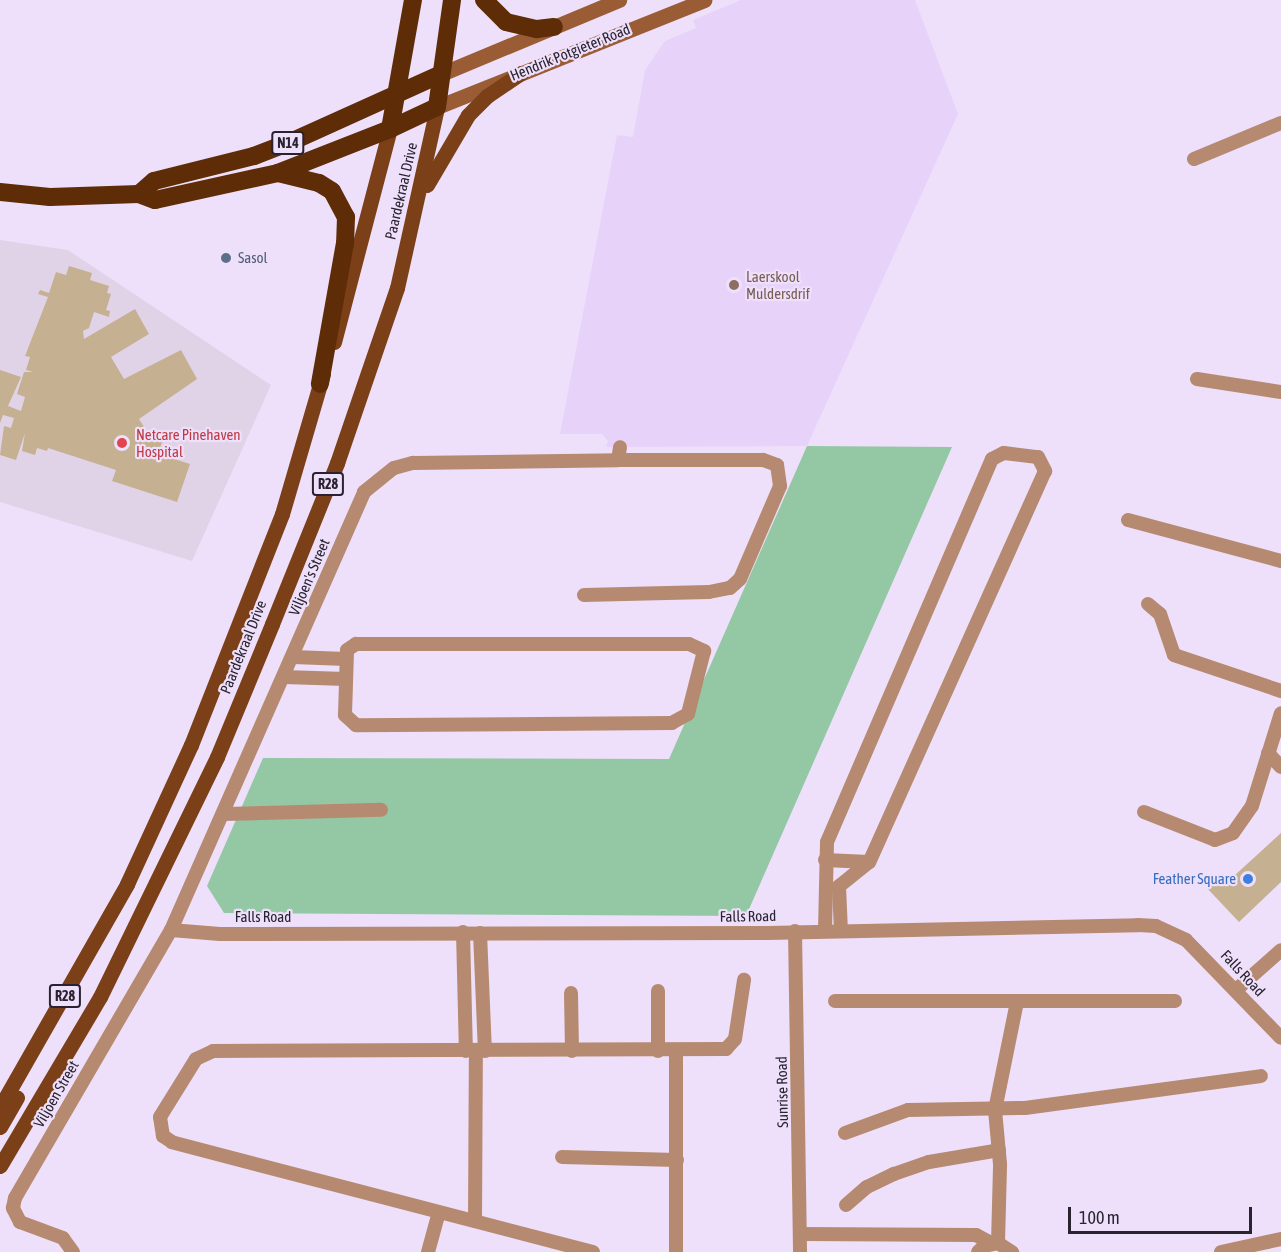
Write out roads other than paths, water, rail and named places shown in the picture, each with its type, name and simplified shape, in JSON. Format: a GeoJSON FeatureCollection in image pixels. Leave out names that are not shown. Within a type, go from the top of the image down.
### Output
{"type":"FeatureCollection","features":[{"type":"Feature","properties":{"kind":"highway"},"geometry":{"type":"LineString","coordinates":[[390,129],[399,93],[413,0]]}},
{"type":"Feature","properties":{"kind":"highway"},"geometry":{"type":"LineString","coordinates":[[437,108],[452,0]]}},
{"type":"Feature","properties":{"kind":"highway"},"geometry":{"type":"LineString","coordinates":[[484,0],[506,22],[537,29],[554,27]]}},
{"type":"Feature","properties":{"kind":"highway","name":"N14"},"geometry":{"type":"LineString","coordinates":[[139,194],[154,181],[233,162],[285,144],[441,74]]}},
{"type":"Feature","properties":{"kind":"highway","name":"N14"},"geometry":{"type":"LineString","coordinates":[[0,192],[50,198],[139,194],[155,200],[278,172],[390,129],[437,108]]}},
{"type":"Feature","properties":{"kind":"highway"},"geometry":{"type":"LineString","coordinates":[[278,172],[318,183],[332,191],[346,217],[345,243],[320,384]]}},
{"type":"Feature","properties":{"kind":"main road","name":"Hendrik Potgieter Road"},"geometry":{"type":"LineString","coordinates":[[441,74],[619,0]]}},
{"type":"Feature","properties":{"kind":"main road","name":"Hendrik Potgieter Road"},"geometry":{"type":"LineString","coordinates":[[437,108],[521,72],[704,0]]}},
{"type":"Feature","properties":{"kind":"main road"},"geometry":{"type":"LineString","coordinates":[[418,204],[468,115],[486,96],[521,72]]}},
{"type":"Feature","properties":{"kind":"main road","name":"Paardekraal Drive"},"geometry":{"type":"LineString","coordinates":[[0,1166],[100,997],[218,753],[337,463],[397,288],[418,204],[437,108]]}},
{"type":"Feature","properties":{"kind":"main road","name":"Paardekraal Drive"},"geometry":{"type":"LineString","coordinates":[[0,1107],[127,884],[191,745],[243,618],[282,514],[320,384],[349,297],[390,129]]}},
{"type":"Feature","properties":{"kind":"main road"},"geometry":{"type":"LineString","coordinates":[[0,1127],[85,975],[120,908],[127,884]]}},
{"type":"Feature","properties":{"kind":"street"},"geometry":{"type":"LineString","coordinates":[[1194,159],[1281,123]]}},
{"type":"Feature","properties":{"kind":"street"},"geometry":{"type":"LineString","coordinates":[[1197,379],[1281,392]]}},
{"type":"Feature","properties":{"kind":"street"},"geometry":{"type":"LineString","coordinates":[[825,931],[832,904],[839,886],[869,861],[1045,471],[1038,457],[1004,453],[992,459],[827,842],[825,860],[832,904],[841,930]]}},
{"type":"Feature","properties":{"kind":"street","name":"Viljoen's Street"},"geometry":{"type":"LineString","coordinates":[[171,930],[293,657],[355,509],[378,478],[394,468],[413,463],[619,454],[771,461],[780,470],[780,486],[740,579],[730,588],[709,592],[584,595]]}},
{"type":"Feature","properties":{"kind":"street"},"geometry":{"type":"LineString","coordinates":[[1128,520],[1281,561]]}},
{"type":"Feature","properties":{"kind":"street"},"geometry":{"type":"LineString","coordinates":[[1148,604],[1160,614],[1174,655],[1281,691]]}},
{"type":"Feature","properties":{"kind":"street"},"geometry":{"type":"LineString","coordinates":[[356,644],[689,644],[704,651],[688,714],[672,723],[356,725],[345,715],[346,659],[347,650],[356,644]]}},
{"type":"Feature","properties":{"kind":"street"},"geometry":{"type":"LineString","coordinates":[[293,657],[346,659]]}},
{"type":"Feature","properties":{"kind":"street"},"geometry":{"type":"LineString","coordinates":[[284,677],[346,679]]}},
{"type":"Feature","properties":{"kind":"street"},"geometry":{"type":"LineString","coordinates":[[1144,812],[1215,840],[1233,833],[1252,807],[1281,713]]}},
{"type":"Feature","properties":{"kind":"street"},"geometry":{"type":"LineString","coordinates":[[1268,753],[1281,767]]}},
{"type":"Feature","properties":{"kind":"street"},"geometry":{"type":"LineString","coordinates":[[223,814],[381,810]]}},
{"type":"Feature","properties":{"kind":"street"},"geometry":{"type":"LineString","coordinates":[[825,860],[869,861]]}},
{"type":"Feature","properties":{"kind":"street","name":"Falls Road"},"geometry":{"type":"LineString","coordinates":[[171,930],[220,934],[1156,927],[1186,940],[1281,1038]]}},
{"type":"Feature","properties":{"kind":"street","name":"Viljoen Street"},"geometry":{"type":"LineString","coordinates":[[73,1252],[63,1238],[20,1222],[13,1208],[15,1198],[171,930]]}},
{"type":"Feature","properties":{"kind":"street","name":"Sunrise Road"},"geometry":{"type":"LineString","coordinates":[[795,931],[800,1252]]}},
{"type":"Feature","properties":{"kind":"street"},"geometry":{"type":"LineString","coordinates":[[463,933],[464,995],[476,1051]]}},
{"type":"Feature","properties":{"kind":"street"},"geometry":{"type":"LineString","coordinates":[[475,1221],[476,1051],[486,1004],[482,994],[480,933]]}},
{"type":"Feature","properties":{"kind":"street"},"geometry":{"type":"LineString","coordinates":[[1236,990],[1281,950]]}},
{"type":"Feature","properties":{"kind":"street"},"geometry":{"type":"LineString","coordinates":[[593,1252],[172,1142],[163,1136],[160,1117],[203,1052],[676,1051],[730,1047],[744,981]]}},
{"type":"Feature","properties":{"kind":"street"},"geometry":{"type":"LineString","coordinates":[[657,991],[658,1051]]}},
{"type":"Feature","properties":{"kind":"street"},"geometry":{"type":"LineString","coordinates":[[571,993],[572,1051]]}},
{"type":"Feature","properties":{"kind":"street"},"geometry":{"type":"LineString","coordinates":[[464,995],[482,994]]}},
{"type":"Feature","properties":{"kind":"street"},"geometry":{"type":"LineString","coordinates":[[835,1001],[1175,1001]]}},
{"type":"Feature","properties":{"kind":"street"},"geometry":{"type":"LineString","coordinates":[[995,1243],[999,1150],[995,1110],[1017,1002]]}},
{"type":"Feature","properties":{"kind":"street"},"geometry":{"type":"LineString","coordinates":[[676,1051],[676,1252]]}},
{"type":"Feature","properties":{"kind":"street"},"geometry":{"type":"LineString","coordinates":[[845,1133],[908,1110],[995,1110],[1261,1076]]}},
{"type":"Feature","properties":{"kind":"street"},"geometry":{"type":"LineString","coordinates":[[846,1205],[867,1187],[894,1174],[929,1162],[999,1150]]}},
{"type":"Feature","properties":{"kind":"street"},"geometry":{"type":"LineString","coordinates":[[562,1157],[677,1160]]}},
{"type":"Feature","properties":{"kind":"street"},"geometry":{"type":"LineString","coordinates":[[428,1252],[439,1212]]}},
{"type":"Feature","properties":{"kind":"street"},"geometry":{"type":"LineString","coordinates":[[801,1234],[976,1235],[1012,1252]]}},
{"type":"Feature","properties":{"kind":"street"},"geometry":{"type":"LineString","coordinates":[[1223,1252],[1281,1239]]}},
{"type":"Feature","properties":{"kind":"street"},"geometry":{"type":"LineString","coordinates":[[978,1252],[995,1243]]}},
{"type":"Feature","properties":{"kind":"place","name":"Sasol"},"geometry":{"type":"Point","coordinates":[226,258]}},
{"type":"Feature","properties":{"kind":"place","name":"Laerskool Muldersdrif"},"geometry":{"type":"Point","coordinates":[734,285]}},
{"type":"Feature","properties":{"kind":"place","name":"Netcare Pinehaven Hospital"},"geometry":{"type":"Point","coordinates":[122,443]}},
{"type":"Feature","properties":{"kind":"place","name":"Feather Square"},"geometry":{"type":"Point","coordinates":[1248,879]}}]}
